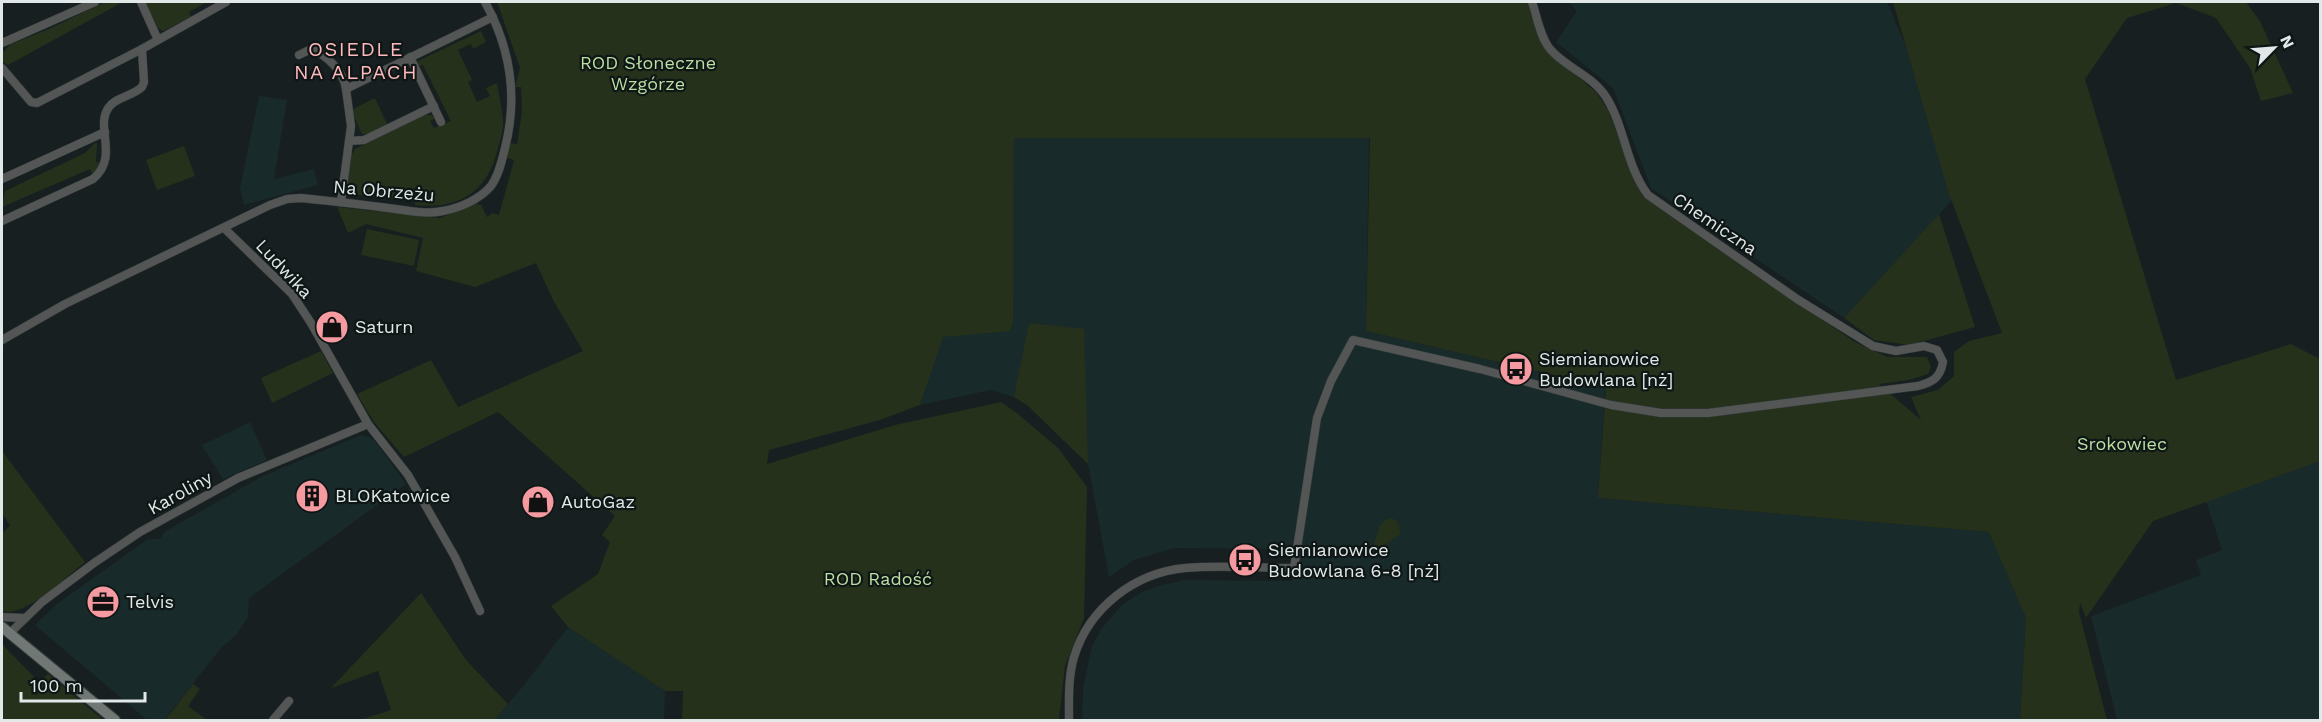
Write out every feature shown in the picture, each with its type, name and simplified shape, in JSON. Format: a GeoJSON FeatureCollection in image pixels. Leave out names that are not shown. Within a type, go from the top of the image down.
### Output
{"type":"FeatureCollection","features":[{"type":"Feature","properties":{"kind":"street"},"geometry":{"type":"LineString","coordinates":[[2,43],[95,2]]}},
{"type":"Feature","properties":{"kind":"street"},"geometry":{"type":"LineString","coordinates":[[141,2],[158,40]]}},
{"type":"Feature","properties":{"kind":"street"},"geometry":{"type":"LineString","coordinates":[[2,68],[31,102],[37,103],[142,49],[223,2]]}},
{"type":"Feature","properties":{"kind":"street","name":"Na Obrzeżu"},"geometry":{"type":"LineString","coordinates":[[224,228],[287,199],[302,198],[440,212],[473,200],[493,183],[502,164],[508,135],[512,89],[506,55],[493,17],[485,2]]}},
{"type":"Feature","properties":{"kind":"street","name":"Chemiczna"},"geometry":{"type":"LineString","coordinates":[[1069,720],[1070,678],[1073,659],[1082,635],[1102,607],[1124,590],[1150,576],[1185,568],[1294,568],[1317,418],[1331,381],[1353,340],[1480,369],[1611,405],[1661,413],[1708,413],[1909,387],[1930,382],[1940,375],[1943,362],[1937,350],[1924,346],[1896,351],[1873,346],[1797,299],[1648,195],[1638,179],[1610,104],[1598,87],[1547,46],[1532,2]]}},
{"type":"Feature","properties":{"kind":"street"},"geometry":{"type":"LineString","coordinates":[[346,89],[493,17]]}},
{"type":"Feature","properties":{"kind":"street"},"geometry":{"type":"LineString","coordinates":[[2,221],[93,179],[101,173],[107,143],[106,112],[111,104],[142,87],[144,82],[142,49]]}},
{"type":"Feature","properties":{"kind":"street"},"geometry":{"type":"LineString","coordinates":[[299,55],[311,50],[317,51],[342,73],[351,126],[341,202]]}},
{"type":"Feature","properties":{"kind":"street"},"geometry":{"type":"LineString","coordinates":[[410,57],[441,122]]}},
{"type":"Feature","properties":{"kind":"street"},"geometry":{"type":"LineString","coordinates":[[349,141],[364,140],[434,106]]}},
{"type":"Feature","properties":{"kind":"street"},"geometry":{"type":"LineString","coordinates":[[2,179],[105,132]]}},
{"type":"Feature","properties":{"kind":"street"},"geometry":{"type":"LineString","coordinates":[[2,340],[65,304],[224,228]]}},
{"type":"Feature","properties":{"kind":"street","name":"Ludwika"},"geometry":{"type":"LineString","coordinates":[[224,228],[292,294],[368,424],[408,475],[455,557],[480,611]]}},
{"type":"Feature","properties":{"kind":"street","name":"Karoliny"},"geometry":{"type":"LineString","coordinates":[[5,630],[24,618],[94,563],[155,524],[238,478],[368,424]]}},
{"type":"Feature","properties":{"kind":"street"},"geometry":{"type":"LineString","coordinates":[[2,617],[24,618]]}},
{"type":"Feature","properties":{"kind":"street"},"geometry":{"type":"LineString","coordinates":[[5,630],[115,720]]}},
{"type":"Feature","properties":{"kind":"street"},"geometry":{"type":"LineString","coordinates":[[273,720],[289,701]]}},
{"type":"Feature","properties":{"kind":"shaded area"},"geometry":{"type":"Polygon","coordinates":[[[1569,2],[1887,2],[1918,75],[1955,197],[1844,318],[1651,188],[1613,88],[1556,42],[1577,11],[1569,2]]]}},
{"type":"Feature","properties":{"kind":"shaded area"},"geometry":{"type":"Polygon","coordinates":[[[259,96],[287,100],[274,179],[314,169],[318,185],[244,205],[240,188],[259,96]]]}},
{"type":"Feature","properties":{"kind":"shaded area"},"geometry":{"type":"Polygon","coordinates":[[[1013,138],[1369,138],[1366,331],[1605,387],[1598,498],[1990,532],[2026,618],[2020,720],[1082,720],[1083,688],[1092,646],[1102,628],[1123,604],[1142,592],[1184,580],[1292,581],[1292,549],[1174,548],[1134,560],[1109,577],[1088,464],[1027,405],[1014,397],[991,390],[920,405],[942,337],[1013,322],[1013,138]]]}},
{"type":"Feature","properties":{"kind":"shaded area"},"geometry":{"type":"Polygon","coordinates":[[[250,422],[267,460],[223,479],[202,445],[250,422]]]}},
{"type":"Feature","properties":{"kind":"shaded area"},"geometry":{"type":"Polygon","coordinates":[[[361,435],[370,437],[378,445],[406,484],[249,598],[248,617],[236,635],[222,647],[164,720],[147,720],[35,625],[57,604],[148,539],[161,539],[164,532],[263,476],[361,435]]]}},
{"type":"Feature","properties":{"kind":"shaded area"},"geometry":{"type":"Polygon","coordinates":[[[2320,455],[2320,720],[2117,720],[2091,616],[2201,575],[2196,560],[2222,550],[2204,495],[2320,455]]]}},
{"type":"Feature","properties":{"kind":"shaded area"},"geometry":{"type":"Polygon","coordinates":[[[568,627],[665,691],[664,720],[494,720],[525,684],[568,627]]]}},
{"type":"Feature","properties":{"kind":"green space"},"geometry":{"type":"Polygon","coordinates":[[[105,2],[123,2],[8,65],[3,62],[2,53],[11,44],[49,29],[105,2]]]}},
{"type":"Feature","properties":{"kind":"green space"},"geometry":{"type":"Polygon","coordinates":[[[145,2],[207,2],[189,12],[191,17],[163,31],[158,28],[145,2]]]}},
{"type":"Feature","properties":{"kind":"green space"},"geometry":{"type":"Polygon","coordinates":[[[497,2],[1529,2],[1546,50],[1596,92],[1608,110],[1643,197],[1855,342],[1888,357],[1927,357],[1931,367],[1928,374],[1909,380],[1879,384],[1921,420],[1911,397],[1938,390],[1954,376],[1954,352],[1969,341],[2002,333],[1949,194],[1893,2],[2246,2],[2260,21],[2293,93],[2261,101],[2250,68],[2216,18],[2176,3],[2127,18],[2085,79],[2176,380],[2291,344],[2320,359],[2320,461],[2153,521],[2086,618],[2080,603],[2079,612],[2107,720],[2020,720],[2026,618],[1989,532],[1598,498],[1606,385],[1605,387],[1366,331],[1370,138],[1014,138],[1013,322],[1010,331],[943,337],[920,405],[880,420],[769,450],[767,464],[895,425],[1001,402],[1058,448],[1087,487],[1084,618],[1065,666],[1059,720],[682,720],[683,691],[665,691],[568,627],[551,606],[598,574],[610,542],[602,535],[615,516],[498,412],[404,457],[374,422],[357,394],[431,360],[458,407],[583,351],[553,300],[536,263],[475,287],[416,271],[423,238],[366,224],[348,233],[337,207],[440,218],[475,204],[481,205],[487,217],[492,213],[499,215],[514,160],[507,158],[510,143],[517,144],[522,112],[521,87],[515,87],[520,68],[497,2]]]}},
{"type":"Feature","properties":{"kind":"green space"},"geometry":{"type":"Polygon","coordinates":[[[481,31],[486,42],[473,49],[471,44],[458,50],[472,80],[468,82],[477,102],[490,96],[486,88],[497,83],[503,123],[493,163],[479,187],[458,201],[431,206],[352,194],[348,196],[346,192],[351,156],[355,149],[424,115],[431,115],[435,118],[430,121],[434,128],[451,121],[423,65],[418,67],[418,61],[481,31]]]}},
{"type":"Feature","properties":{"kind":"green space"},"geometry":{"type":"Polygon","coordinates":[[[375,98],[387,124],[368,134],[362,134],[352,112],[355,108],[375,98]]]}},
{"type":"Feature","properties":{"kind":"green space"},"geometry":{"type":"Polygon","coordinates":[[[97,143],[96,162],[102,163],[93,177],[90,169],[2,207],[5,191],[85,153],[97,143]]]}},
{"type":"Feature","properties":{"kind":"green space"},"geometry":{"type":"Polygon","coordinates":[[[184,146],[195,176],[157,190],[146,160],[184,146]]]}},
{"type":"Feature","properties":{"kind":"green space"},"geometry":{"type":"Polygon","coordinates":[[[1939,214],[1975,327],[1909,345],[1874,340],[1844,318],[1939,214]]]}},
{"type":"Feature","properties":{"kind":"green space"},"geometry":{"type":"Polygon","coordinates":[[[367,229],[419,240],[414,266],[361,255],[367,229]]]}},
{"type":"Feature","properties":{"kind":"green space"},"geometry":{"type":"Polygon","coordinates":[[[1029,323],[1084,329],[1088,464],[1027,405],[1014,397],[1029,323]]]}},
{"type":"Feature","properties":{"kind":"green space"},"geometry":{"type":"Polygon","coordinates":[[[321,351],[333,373],[272,403],[261,378],[321,351]]]}},
{"type":"Feature","properties":{"kind":"green space"},"geometry":{"type":"Polygon","coordinates":[[[2,451],[85,562],[45,595],[11,612],[2,611],[2,533],[10,526],[2,513],[2,451]]]}},
{"type":"Feature","properties":{"kind":"green space"},"geometry":{"type":"Polygon","coordinates":[[[1387,519],[1394,519],[1399,524],[1400,534],[1373,554],[1380,525],[1387,519]]]}},
{"type":"Feature","properties":{"kind":"green space"},"geometry":{"type":"Polygon","coordinates":[[[421,593],[466,660],[508,704],[494,720],[360,720],[391,710],[378,671],[331,688],[421,593]]]}},
{"type":"Feature","properties":{"kind":"green space"},"geometry":{"type":"Polygon","coordinates":[[[2,644],[39,682],[48,674],[103,720],[2,720],[2,644]]]}},
{"type":"Feature","properties":{"kind":"green space"},"geometry":{"type":"Polygon","coordinates":[[[193,684],[200,689],[188,706],[207,720],[165,720],[193,684]]]}},
{"type":"Feature","properties":{"kind":"place","name":"Saturn"},"geometry":{"type":"Point","coordinates":[332,327]}},
{"type":"Feature","properties":{"kind":"place","name":"Siemianowice Budowlana [nż]"},"geometry":{"type":"Point","coordinates":[1516,369]}},
{"type":"Feature","properties":{"kind":"place","name":"BLOKatowice"},"geometry":{"type":"Point","coordinates":[312,496]}},
{"type":"Feature","properties":{"kind":"place","name":"AutoGaz"},"geometry":{"type":"Point","coordinates":[538,502]}},
{"type":"Feature","properties":{"kind":"place","name":"Siemianowice Budowlana 6-8 [nż]"},"geometry":{"type":"Point","coordinates":[1245,560]}},
{"type":"Feature","properties":{"kind":"place","name":"Telvis"},"geometry":{"type":"Point","coordinates":[103,602]}},
{"type":"Feature","properties":{"kind":"district","name":"OSIEDLE NA ALPACH"},"geometry":{"type":"Point","coordinates":[356,60]}},
{"type":"Feature","properties":{"kind":"park label","name":"ROD Słoneczne Wzgórze"},"geometry":{"type":"Point","coordinates":[648,73]}},
{"type":"Feature","properties":{"kind":"park label","name":"Srokowiec"},"geometry":{"type":"Point","coordinates":[2122,444]}},
{"type":"Feature","properties":{"kind":"park label","name":"ROD Radość"},"geometry":{"type":"Point","coordinates":[878,579]}}]}
